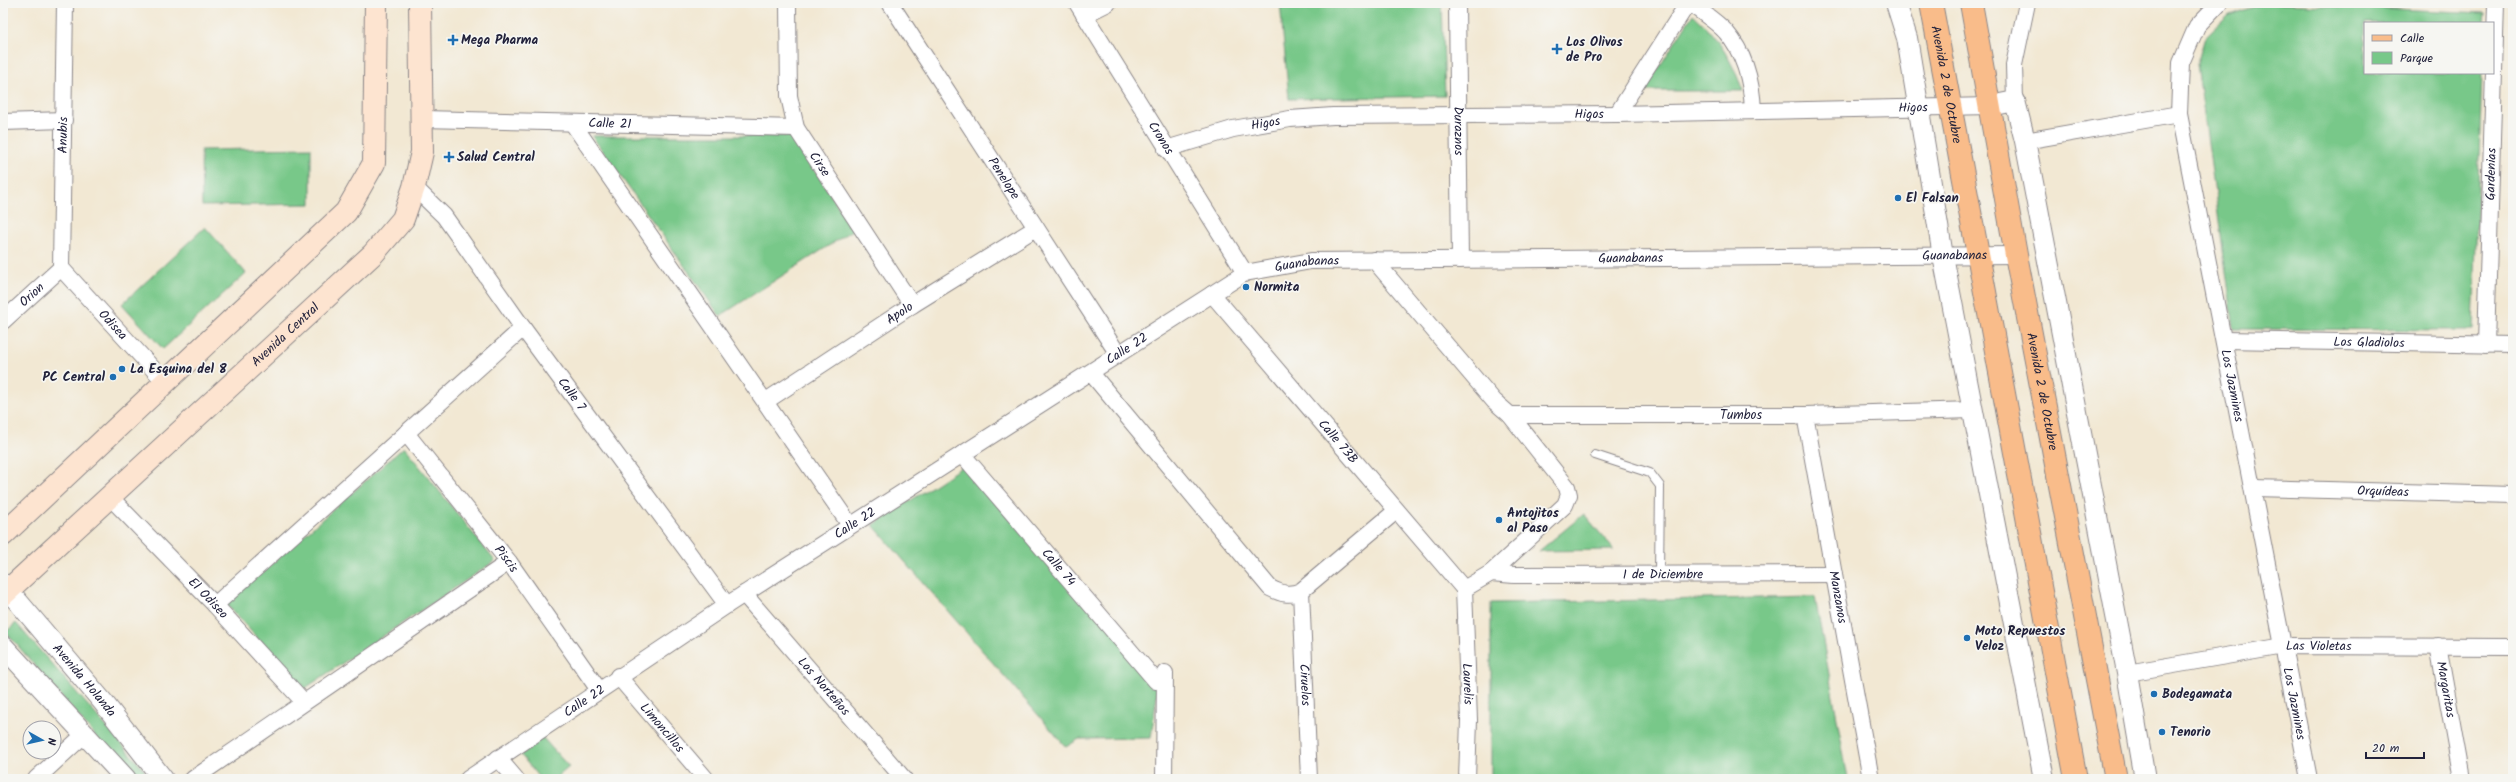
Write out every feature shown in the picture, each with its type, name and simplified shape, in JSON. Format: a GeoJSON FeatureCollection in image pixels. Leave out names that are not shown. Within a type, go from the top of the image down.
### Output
{"type":"FeatureCollection","features":[{"type":"Feature","properties":{"kind":"main road"},"geometry":{"type":"LineString","coordinates":[[3,535],[346,212],[374,164],[376,3]]}},
{"type":"Feature","properties":{"kind":"main road","name":"Avenida Central"},"geometry":{"type":"LineString","coordinates":[[5,590],[110,497],[373,254],[403,219],[414,187],[422,152],[423,120],[420,3]]}},
{"type":"Feature","properties":{"kind":"main road","name":"Avenida 2 de Octubre"},"geometry":{"type":"LineString","coordinates":[[1931,3],[1977,256],[2076,779]]}},
{"type":"Feature","properties":{"kind":"main road","name":"Avenida 2 de Octubre"},"geometry":{"type":"LineString","coordinates":[[1971,3],[2016,255],[2116,779]]}},
{"type":"Feature","properties":{"kind":"street","name":"Anubis"},"geometry":{"type":"LineString","coordinates":[[61,268],[65,3]]}},
{"type":"Feature","properties":{"kind":"street","name":"Cirse"},"geometry":{"type":"LineString","coordinates":[[788,3],[789,96],[796,128],[912,305]]}},
{"type":"Feature","properties":{"kind":"street","name":"Penelope"},"geometry":{"type":"LineString","coordinates":[[890,3],[1118,354]]}},
{"type":"Feature","properties":{"kind":"street"},"geometry":{"type":"LineString","coordinates":[[1081,9],[1108,3]]}},
{"type":"Feature","properties":{"kind":"street","name":"Duraznos"},"geometry":{"type":"LineString","coordinates":[[1457,3],[1457,115],[1460,260]]}},
{"type":"Feature","properties":{"kind":"street"},"geometry":{"type":"LineString","coordinates":[[1617,114],[1689,3],[1726,31],[1740,52],[1752,88],[1754,111]]}},
{"type":"Feature","properties":{"kind":"street"},"geometry":{"type":"LineString","coordinates":[[1896,3],[1908,38],[1943,256],[2044,779]]}},
{"type":"Feature","properties":{"kind":"street"},"geometry":{"type":"LineString","coordinates":[[2027,3],[2014,65],[2015,101],[2025,141],[2127,673],[2145,779]]}},
{"type":"Feature","properties":{"kind":"street","name":"Los Jazmines"},"geometry":{"type":"LineString","coordinates":[[2219,3],[2197,26],[2181,63],[2179,114],[2309,779]]}},
{"type":"Feature","properties":{"kind":"street","name":"Gardenias"},"geometry":{"type":"LineString","coordinates":[[2494,71],[2496,3]]}},
{"type":"Feature","properties":{"kind":"street","name":"Cronos"},"geometry":{"type":"LineString","coordinates":[[1081,9],[1166,149],[1245,273]]}},
{"type":"Feature","properties":{"kind":"street","name":"Gardenias"},"geometry":{"type":"LineString","coordinates":[[2486,345],[2494,74]]}},
{"type":"Feature","properties":{"kind":"street","name":"Higos"},"geometry":{"type":"LineString","coordinates":[[1166,149],[1234,129],[1290,119],[1333,116],[1617,114],[1920,108],[1990,106],[2015,101]]}},
{"type":"Feature","properties":{"kind":"street"},"geometry":{"type":"LineString","coordinates":[[2025,141],[2179,114]]}},
{"type":"Feature","properties":{"kind":"street"},"geometry":{"type":"LineString","coordinates":[[3,122],[64,120]]}},
{"type":"Feature","properties":{"kind":"street","name":"Calle 21"},"geometry":{"type":"LineString","coordinates":[[423,120],[796,128]]}},
{"type":"Feature","properties":{"kind":"street"},"geometry":{"type":"LineString","coordinates":[[573,124],[766,401],[850,525]]}},
{"type":"Feature","properties":{"kind":"street","name":"Calle 7"},"geometry":{"type":"LineString","coordinates":[[414,187],[444,216],[523,328],[726,605]]}},
{"type":"Feature","properties":{"kind":"street","name":"Apolo"},"geometry":{"type":"LineString","coordinates":[[766,401],[912,305],[1036,228]]}},
{"type":"Feature","properties":{"kind":"street","name":"Guanabanas"},"geometry":{"type":"LineString","coordinates":[[1245,273],[1311,261],[2016,255]]}},
{"type":"Feature","properties":{"kind":"street"},"geometry":{"type":"LineString","coordinates":[[1374,260],[1494,401],[1510,415],[1567,487],[1569,495],[1565,505],[1491,572],[1464,589]]}},
{"type":"Feature","properties":{"kind":"street","name":"Odisea"},"geometry":{"type":"LineString","coordinates":[[61,268],[165,382]]}},
{"type":"Feature","properties":{"kind":"street","name":"Orion"},"geometry":{"type":"LineString","coordinates":[[3,321],[61,268]]}},
{"type":"Feature","properties":{"kind":"street","name":"Calle 22"},"geometry":{"type":"LineString","coordinates":[[468,779],[618,676],[726,605],[1091,373],[1118,354],[1245,273]]}},
{"type":"Feature","properties":{"kind":"street","name":"Calle 73B"},"geometry":{"type":"LineString","coordinates":[[1212,294],[1396,512],[1464,589]]}},
{"type":"Feature","properties":{"kind":"street"},"geometry":{"type":"LineString","coordinates":[[215,605],[523,328]]}},
{"type":"Feature","properties":{"kind":"street","name":"Los Gladiolos"},"geometry":{"type":"LineString","coordinates":[[2224,340],[2513,345]]}},
{"type":"Feature","properties":{"kind":"street"},"geometry":{"type":"LineString","coordinates":[[1091,373],[1270,588],[1284,594],[1293,594],[1301,590],[1396,512]]}},
{"type":"Feature","properties":{"kind":"street","name":"Tumbos"},"geometry":{"type":"LineString","coordinates":[[1510,415],[1805,415],[1973,410]]}},
{"type":"Feature","properties":{"kind":"street","name":"Manzanos"},"geometry":{"type":"LineString","coordinates":[[1805,415],[1871,779]]}},
{"type":"Feature","properties":{"kind":"street","name":"Piscis"},"geometry":{"type":"LineString","coordinates":[[406,433],[509,562],[599,690]]}},
{"type":"Feature","properties":{"kind":"street","name":"Calle 74"},"geometry":{"type":"LineString","coordinates":[[962,454],[1160,677],[1164,779]]}},
{"type":"Feature","properties":{"kind":"street","name":"Orquídeas"},"geometry":{"type":"LineString","coordinates":[[2253,488],[2513,494]]}},
{"type":"Feature","properties":{"kind":"street","name":"El Odiseo"},"geometry":{"type":"LineString","coordinates":[[110,497],[215,605],[303,701]]}},
{"type":"Feature","properties":{"kind":"street"},"geometry":{"type":"LineString","coordinates":[[193,779],[303,701],[509,562]]}},
{"type":"Feature","properties":{"kind":"street","name":"1 de Diciembre"},"geometry":{"type":"LineString","coordinates":[[1491,572],[1514,575],[1834,574]]}},
{"type":"Feature","properties":{"kind":"street","name":"Laurelis"},"geometry":{"type":"LineString","coordinates":[[1464,589],[1469,720],[1467,779]]}},
{"type":"Feature","properties":{"kind":"street","name":"Avenida Holanda"},"geometry":{"type":"LineString","coordinates":[[5,590],[103,702],[163,779]]}},
{"type":"Feature","properties":{"kind":"street","name":"Ciruelos"},"geometry":{"type":"LineString","coordinates":[[1301,590],[1309,779]]}},
{"type":"Feature","properties":{"kind":"street","name":"Los Norteños"},"geometry":{"type":"LineString","coordinates":[[744,594],[904,779]]}},
{"type":"Feature","properties":{"kind":"street"},"geometry":{"type":"LineString","coordinates":[[3,646],[126,779]]}},
{"type":"Feature","properties":{"kind":"street","name":"Las Violetas"},"geometry":{"type":"LineString","coordinates":[[2127,673],[2284,646],[2513,647]]}},
{"type":"Feature","properties":{"kind":"street","name":"Margaritas"},"geometry":{"type":"LineString","coordinates":[[2438,646],[2462,779]]}},
{"type":"Feature","properties":{"kind":"street","name":"Limoncillos"},"geometry":{"type":"LineString","coordinates":[[618,676],[706,779]]}},
{"type":"Feature","properties":{"kind":"street"},"geometry":{"type":"LineString","coordinates":[[36,779],[85,734]]}},
{"type":"Feature","properties":{"kind":"street"},"geometry":{"type":"LineString","coordinates":[[498,758],[516,779]]}},
{"type":"Feature","properties":{"kind":"lane"},"geometry":{"type":"LineString","coordinates":[[1595,455],[1650,473],[1657,479],[1660,486],[1659,574]]}},
{"type":"Feature","properties":{"kind":"green space"},"geometry":{"type":"Polygon","coordinates":[[[1280,3],[1442,3],[1445,96],[1289,99],[1280,3]]]}},
{"type":"Feature","properties":{"kind":"green space"},"geometry":{"type":"Polygon","coordinates":[[[2264,3],[2484,13],[2483,22],[2364,22],[2364,74],[2482,74],[2473,330],[2234,329],[2197,64],[2205,37],[2227,16],[2264,3]]]}},
{"type":"Feature","properties":{"kind":"green space"},"geometry":{"type":"Polygon","coordinates":[[[1693,14],[1717,40],[1729,59],[1743,91],[1644,91],[1693,14]]]}},
{"type":"Feature","properties":{"kind":"green space"},"geometry":{"type":"Polygon","coordinates":[[[592,136],[793,136],[853,230],[720,316],[592,136]]]}},
{"type":"Feature","properties":{"kind":"green space"},"geometry":{"type":"Polygon","coordinates":[[[311,148],[311,204],[202,206],[201,150],[311,148]]]}},
{"type":"Feature","properties":{"kind":"green space"},"geometry":{"type":"Polygon","coordinates":[[[205,227],[246,273],[163,349],[122,304],[205,227]]]}},
{"type":"Feature","properties":{"kind":"green space"},"geometry":{"type":"Polygon","coordinates":[[[404,447],[495,561],[304,689],[226,604],[404,447]]]}},
{"type":"Feature","properties":{"kind":"green space"},"geometry":{"type":"Polygon","coordinates":[[[971,461],[1159,680],[1151,738],[1079,739],[1066,747],[873,525],[971,461]]]}},
{"type":"Feature","properties":{"kind":"green space"},"geometry":{"type":"Polygon","coordinates":[[[1584,514],[1614,550],[1539,551],[1584,514]]]}},
{"type":"Feature","properties":{"kind":"green space"},"geometry":{"type":"Polygon","coordinates":[[[1815,597],[1848,779],[1491,779],[1491,603],[1815,597]]]}},
{"type":"Feature","properties":{"kind":"green space"},"geometry":{"type":"Polygon","coordinates":[[[16,623],[152,779],[132,779],[6,632],[16,623]]]}},
{"type":"Feature","properties":{"kind":"green space"},"geometry":{"type":"Polygon","coordinates":[[[542,737],[569,767],[555,779],[540,779],[521,755],[542,737]]]}},
{"type":"Feature","properties":{"kind":"place","name":"Mega Pharma"},"geometry":{"type":"Point","coordinates":[453,40]}},
{"type":"Feature","properties":{"kind":"place","name":"Los Olivos de Pro"},"geometry":{"type":"Point","coordinates":[1557,49]}},
{"type":"Feature","properties":{"kind":"place","name":"Salud Central"},"geometry":{"type":"Point","coordinates":[449,157]}},
{"type":"Feature","properties":{"kind":"place","name":"El Falsan"},"geometry":{"type":"Point","coordinates":[1898,198]}},
{"type":"Feature","properties":{"kind":"place","name":"Normita"},"geometry":{"type":"Point","coordinates":[1246,287]}},
{"type":"Feature","properties":{"kind":"place","name":"La Esquina del 8"},"geometry":{"type":"Point","coordinates":[122,369]}},
{"type":"Feature","properties":{"kind":"place","name":"PC Central"},"geometry":{"type":"Point","coordinates":[113,377]}},
{"type":"Feature","properties":{"kind":"place","name":"Antojitos al Paso"},"geometry":{"type":"Point","coordinates":[1499,520]}},
{"type":"Feature","properties":{"kind":"place","name":"Moto Repuestos Veloz"},"geometry":{"type":"Point","coordinates":[1967,638]}},
{"type":"Feature","properties":{"kind":"place","name":"Bodegamata"},"geometry":{"type":"Point","coordinates":[2154,694]}},
{"type":"Feature","properties":{"kind":"place","name":"Tenorio"},"geometry":{"type":"Point","coordinates":[2162,732]}}]}
